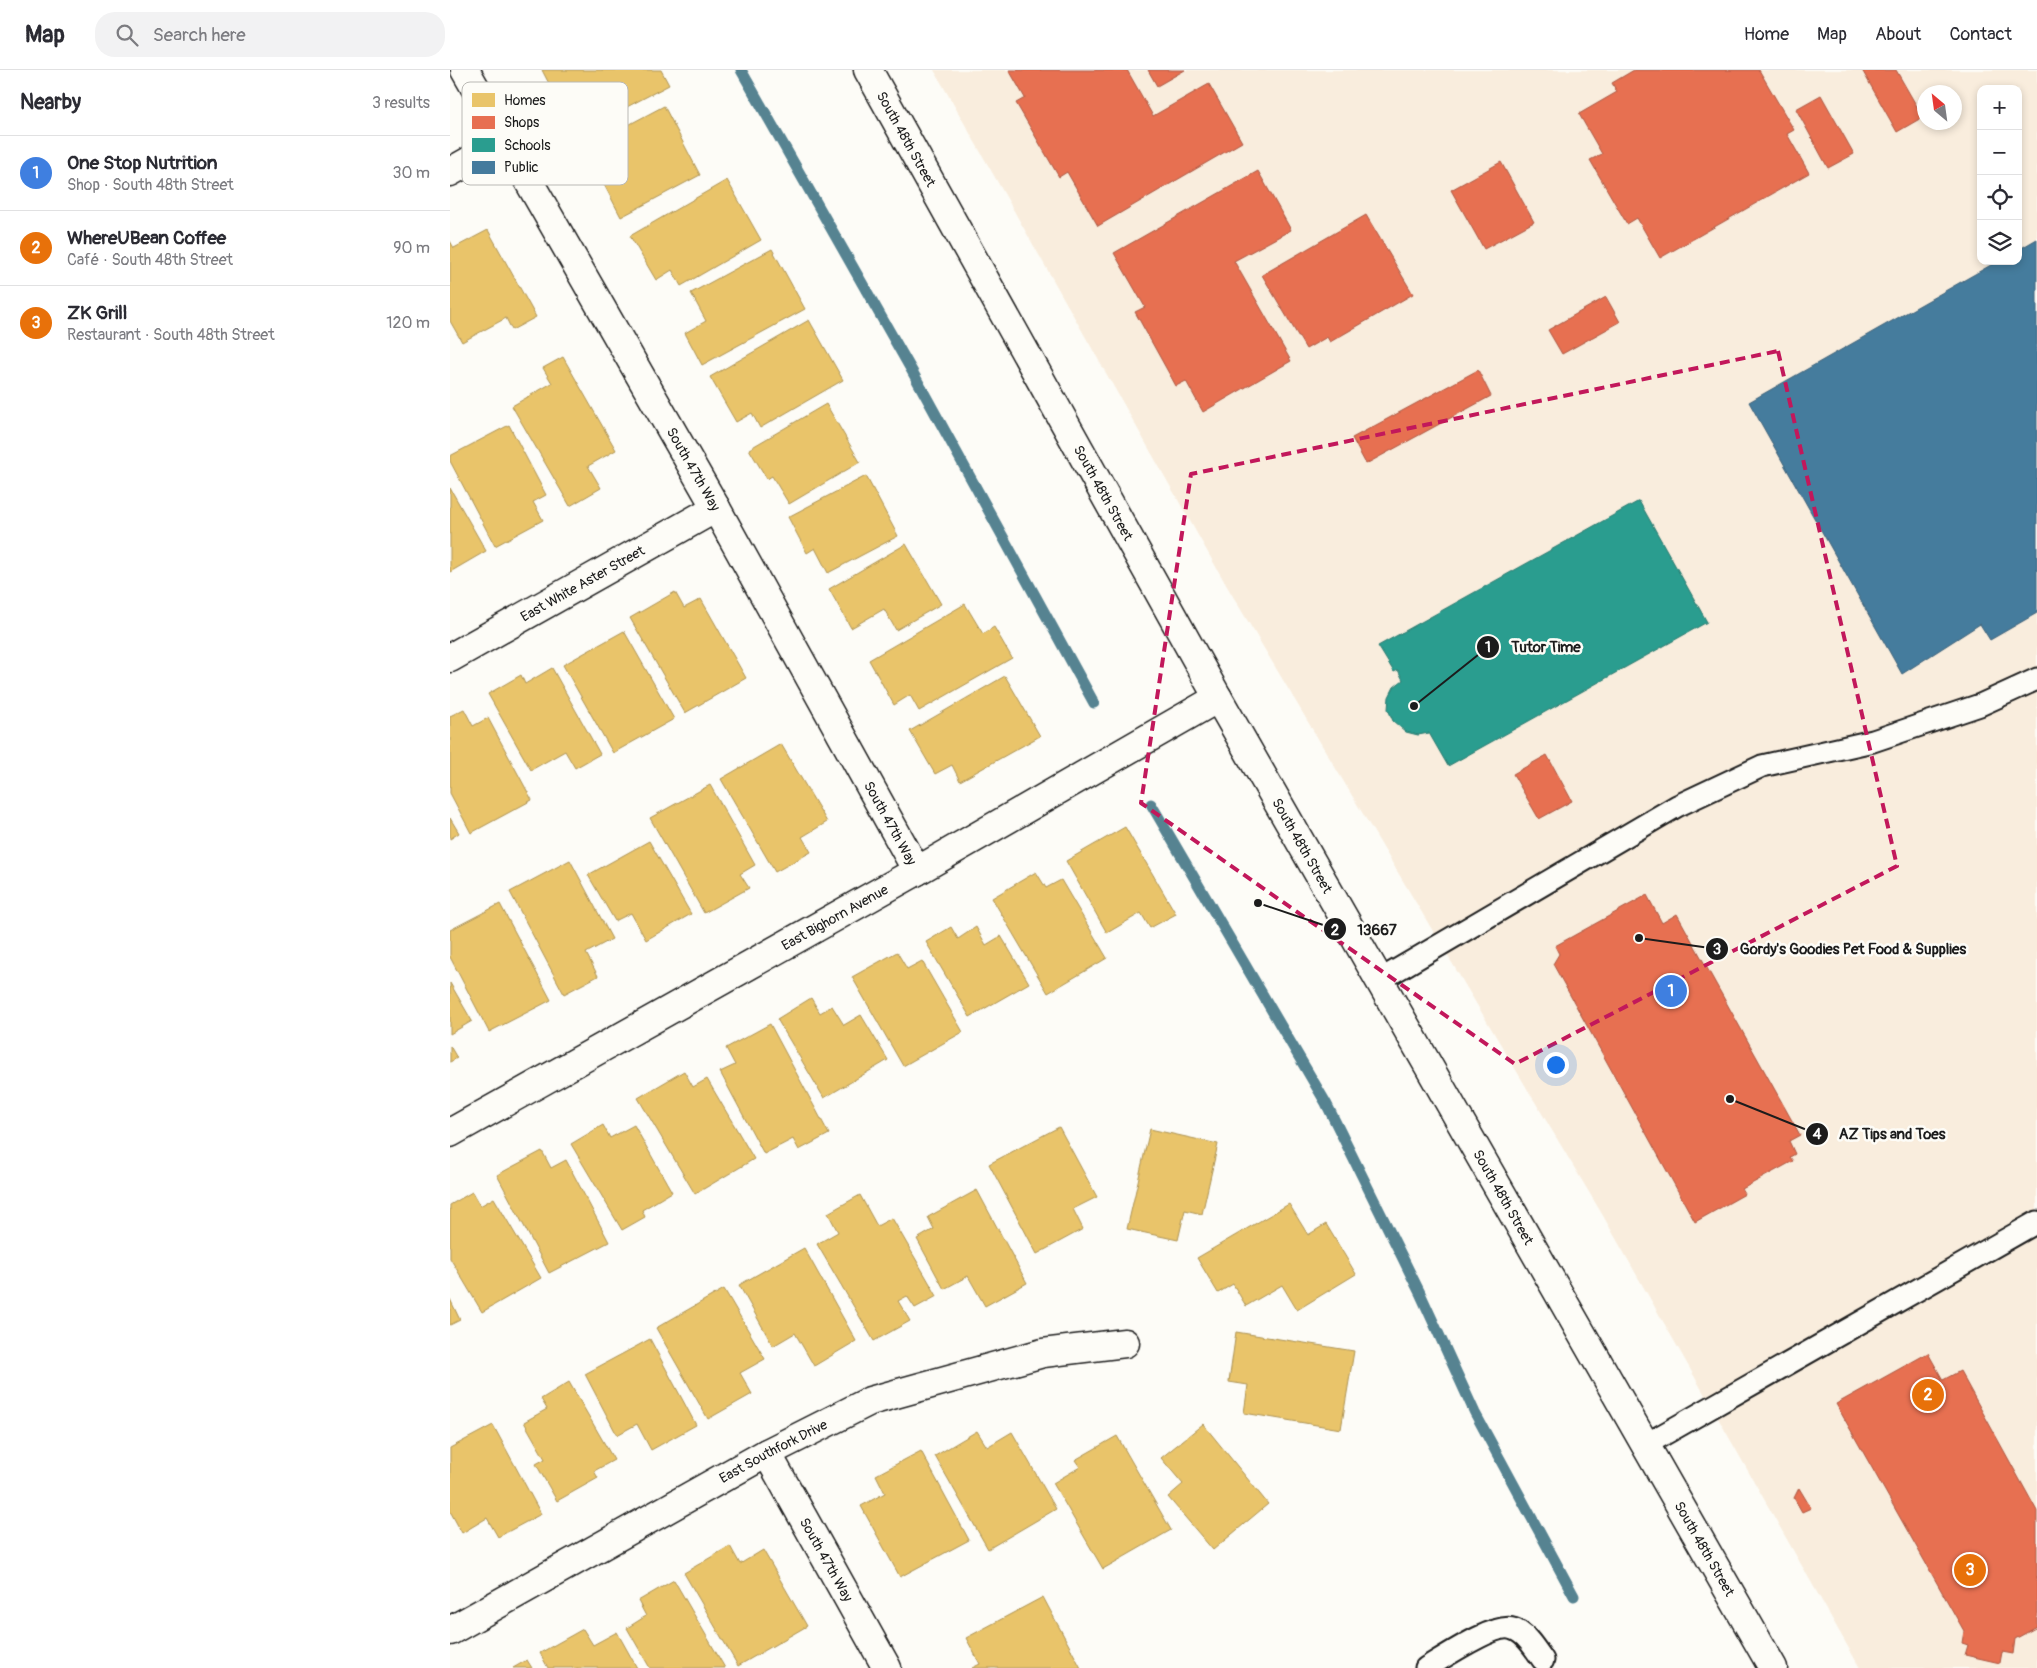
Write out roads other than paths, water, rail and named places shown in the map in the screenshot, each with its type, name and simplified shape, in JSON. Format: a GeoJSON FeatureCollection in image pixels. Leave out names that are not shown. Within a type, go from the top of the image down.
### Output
{"type":"FeatureCollection","features":[{"type":"Feature","properties":{"kind":"street","name":"South 47th Way"},"geometry":{"type":"LineString","coordinates":[[465,70],[472,82]]}},
{"type":"Feature","properties":{"kind":"street","name":"South 48th Street"},"geometry":{"type":"LineString","coordinates":[[868,70],[1218,698],[1773,1668]]}},
{"type":"Feature","properties":{"kind":"street"},"geometry":{"type":"LineString","coordinates":[[450,172],[462,165]]}},
{"type":"Feature","properties":{"kind":"street","name":"South 47th Way"},"geometry":{"type":"LineString","coordinates":[[530,185],[716,508],[917,871]]}},
{"type":"Feature","properties":{"kind":"street","name":"East White Aster Street"},"geometry":{"type":"LineString","coordinates":[[450,658],[716,508]]}},
{"type":"Feature","properties":{"kind":"street","name":"East Bighorn Avenue"},"geometry":{"type":"LineString","coordinates":[[450,1132],[917,871],[1218,698]]}},
{"type":"Feature","properties":{"kind":"street","name":"East Southfork Drive"},"geometry":{"type":"LineString","coordinates":[[450,1631],[767,1453],[870,1401],[1043,1353],[1125,1343]]}},
{"type":"Feature","properties":{"kind":"street","name":"South 47th Way"},"geometry":{"type":"LineString","coordinates":[[767,1453],[887,1668]]}},
{"type":"Feature","properties":{"kind":"lane"},"geometry":{"type":"LineString","coordinates":[[1380,980],[1677,806],[1762,766],[1873,741],[1980,705],[2037,679]]}},
{"type":"Feature","properties":{"kind":"lane"},"geometry":{"type":"LineString","coordinates":[[1645,1445],[2037,1222]]}},
{"type":"Feature","properties":{"kind":"lane"},"geometry":{"type":"LineString","coordinates":[[1426,1668],[1498,1628],[1513,1628],[1525,1637],[1543,1660]]}},
{"type":"Feature","properties":{"kind":"waterway"},"geometry":{"type":"LineString","coordinates":[[741,70],[912,371],[1094,703]]}},
{"type":"Feature","properties":{"kind":"waterway"},"geometry":{"type":"LineString","coordinates":[[1151,804],[1326,1103],[1420,1293],[1475,1413],[1574,1596]]}},
{"type":"Feature","properties":{"kind":"place","name":"Tutor Time"},"geometry":{"type":"Point","coordinates":[1414,706]}},
{"type":"Feature","properties":{"kind":"place","name":"13667"},"geometry":{"type":"Point","coordinates":[1258,903]}},
{"type":"Feature","properties":{"kind":"place","name":"Gordy's Goodies Pet Food & Supplies"},"geometry":{"type":"Point","coordinates":[1639,938]}},
{"type":"Feature","properties":{"kind":"place","name":"One Stop Nutrition"},"geometry":{"type":"Point","coordinates":[1671,991]}},
{"type":"Feature","properties":{"kind":"place","name":"AZ Tips and Toes"},"geometry":{"type":"Point","coordinates":[1730,1099]}},
{"type":"Feature","properties":{"kind":"place","name":"WhereUBean Coffee"},"geometry":{"type":"Point","coordinates":[1928,1395]}},
{"type":"Feature","properties":{"kind":"place","name":"ZK Grill"},"geometry":{"type":"Point","coordinates":[1970,1570]}}]}
